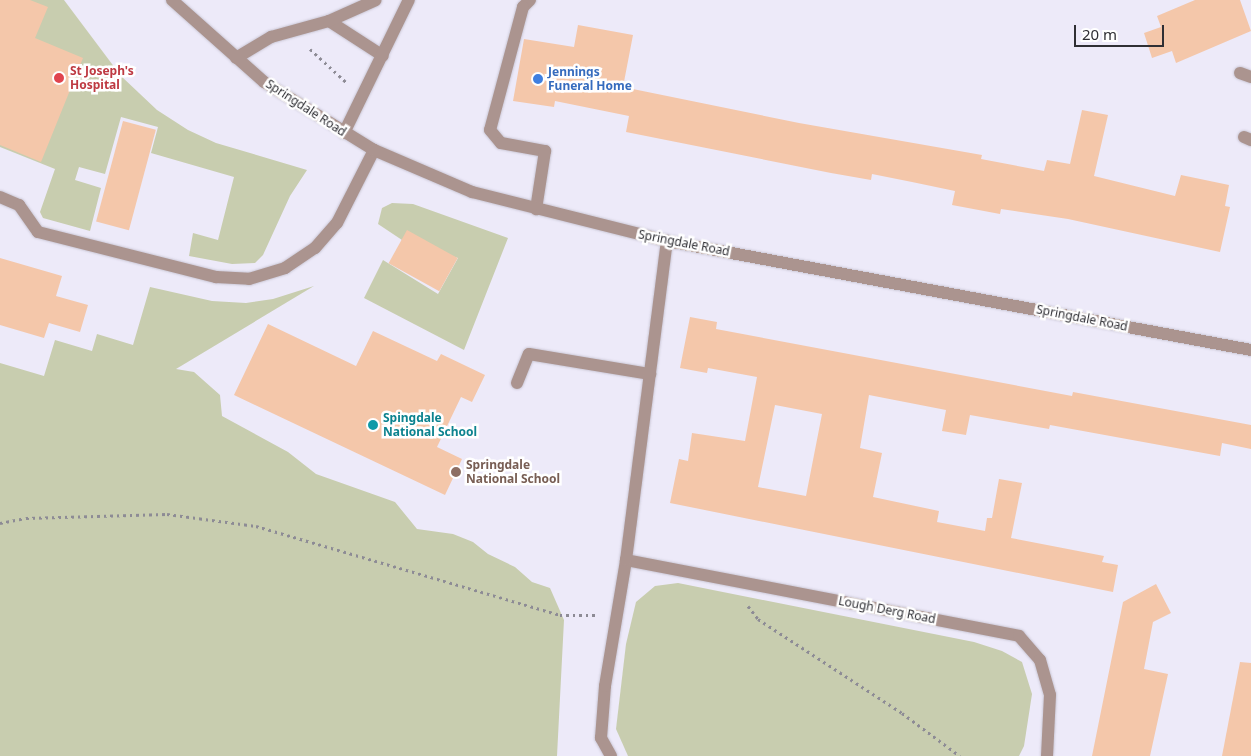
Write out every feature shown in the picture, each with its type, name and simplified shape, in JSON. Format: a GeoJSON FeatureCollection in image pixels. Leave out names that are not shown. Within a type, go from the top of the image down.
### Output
{"type":"FeatureCollection","features":[{"type":"Feature","properties":{"kind":"street","name":"Springdale Road"},"geometry":{"type":"LineString","coordinates":[[172,0],[264,82],[374,150],[472,192],[668,241],[1251,350]]}},
{"type":"Feature","properties":{"kind":"street"},"geometry":{"type":"LineString","coordinates":[[236,58],[289,30],[329,21],[376,0]]}},
{"type":"Feature","properties":{"kind":"street"},"geometry":{"type":"LineString","coordinates":[[344,133],[409,0]]}},
{"type":"Feature","properties":{"kind":"street"},"geometry":{"type":"LineString","coordinates":[[530,0],[523,7],[490,130],[501,143],[546,151],[536,208]]}},
{"type":"Feature","properties":{"kind":"street"},"geometry":{"type":"LineString","coordinates":[[329,21],[382,56]]}},
{"type":"Feature","properties":{"kind":"street"},"geometry":{"type":"LineString","coordinates":[[0,197],[19,205],[38,232],[216,277],[249,279],[284,268],[315,248],[337,224],[374,150]]}},
{"type":"Feature","properties":{"kind":"street"},"geometry":{"type":"LineString","coordinates":[[611,756],[600,738],[626,560],[668,241]]}},
{"type":"Feature","properties":{"kind":"street"},"geometry":{"type":"LineString","coordinates":[[517,383],[529,354],[650,374]]}},
{"type":"Feature","properties":{"kind":"street","name":"Lough Derg Road"},"geometry":{"type":"LineString","coordinates":[[626,560],[1019,636],[1040,660],[1050,695],[1047,756]]}},
{"type":"Feature","properties":{"kind":"path"},"geometry":{"type":"LineString","coordinates":[[289,30],[349,85],[364,93]]}},
{"type":"Feature","properties":{"kind":"path"},"geometry":{"type":"LineString","coordinates":[[0,523],[26,518],[166,514],[256,526],[560,615],[617,614]]}},
{"type":"Feature","properties":{"kind":"path"},"geometry":{"type":"LineString","coordinates":[[744,582],[747,605],[758,619],[902,713],[960,756]]}},
{"type":"Feature","properties":{"kind":"green space"},"geometry":{"type":"Polygon","coordinates":[[[0,0],[64,0],[121,76],[157,110],[188,130],[216,143],[307,170],[290,196],[263,255],[255,263],[232,264],[189,256],[193,233],[218,240],[234,177],[151,153],[158,127],[121,117],[105,174],[79,167],[75,180],[101,188],[90,231],[43,218],[40,212],[55,169],[0,147],[0,0]]]}},
{"type":"Feature","properties":{"kind":"green space"},"geometry":{"type":"Polygon","coordinates":[[[392,203],[413,204],[508,238],[464,350],[364,298],[383,260],[438,294],[458,258],[402,240],[378,224],[382,208],[392,203]]]}},
{"type":"Feature","properties":{"kind":"green space"},"geometry":{"type":"Polygon","coordinates":[[[314,286],[176,369],[194,372],[220,395],[222,416],[288,452],[316,474],[395,502],[417,529],[453,534],[473,542],[488,554],[515,567],[532,582],[550,588],[564,620],[557,756],[0,756],[0,363],[44,376],[55,340],[92,351],[97,334],[133,345],[150,287],[212,301],[246,303],[273,299],[314,286]]]}},
{"type":"Feature","properties":{"kind":"green space"},"geometry":{"type":"Polygon","coordinates":[[[678,583],[974,642],[1002,651],[1022,662],[1032,694],[1024,746],[1019,756],[628,756],[616,729],[626,644],[636,602],[655,586],[678,583]]]}},
{"type":"Feature","properties":{"kind":"building","name":"St Joseph's Hospital"},"geometry":{"type":"Polygon","coordinates":[[[0,0],[30,0],[48,7],[35,38],[83,58],[41,162],[0,145],[0,0]]]}},
{"type":"Feature","properties":{"kind":"building"},"geometry":{"type":"Polygon","coordinates":[[[1195,0],[1240,0],[1251,31],[1176,63],[1172,51],[1152,58],[1144,33],[1161,27],[1157,16],[1195,0]]]}},
{"type":"Feature","properties":{"kind":"building"},"geometry":{"type":"Polygon","coordinates":[[[578,25],[633,35],[623,87],[799,123],[982,155],[981,159],[1044,171],[1047,160],[1070,164],[1082,110],[1108,115],[1094,176],[1175,196],[1181,175],[1229,185],[1225,206],[1230,207],[1220,252],[1068,219],[1001,209],[1000,214],[952,205],[955,191],[872,174],[871,180],[831,173],[626,132],[629,116],[555,101],[554,107],[513,101],[524,39],[574,47],[578,25]]]}},
{"type":"Feature","properties":{"kind":"building"},"geometry":{"type":"Polygon","coordinates":[[[123,121],[156,130],[129,230],[96,221],[123,121]]]}},
{"type":"Feature","properties":{"kind":"building"},"geometry":{"type":"Polygon","coordinates":[[[407,230],[458,258],[439,291],[389,263],[407,230]]]}},
{"type":"Feature","properties":{"kind":"building"},"geometry":{"type":"Polygon","coordinates":[[[0,258],[62,276],[56,296],[88,305],[80,332],[49,323],[44,338],[0,325],[0,258]]]}},
{"type":"Feature","properties":{"kind":"building"},"geometry":{"type":"Polygon","coordinates":[[[690,317],[717,322],[716,329],[1072,396],[1073,392],[1251,425],[1251,449],[1222,443],[1220,456],[1050,425],[1049,429],[970,415],[966,435],[942,431],[946,410],[869,395],[860,448],[882,453],[873,497],[939,511],[937,522],[985,531],[987,518],[992,518],[999,479],[1022,483],[1011,538],[1104,556],[1102,562],[1118,565],[1113,592],[670,503],[679,459],[688,461],[692,433],[745,441],[757,377],[708,368],[707,373],[680,368],[690,317]],[[775,405],[758,487],[806,496],[822,414],[775,405]]]}},
{"type":"Feature","properties":{"kind":"building","name":"Spingdale National School"},"geometry":{"type":"Polygon","coordinates":[[[268,324],[356,366],[373,331],[437,361],[441,354],[485,375],[472,402],[461,397],[437,447],[462,459],[445,495],[234,395],[268,324]]]}},
{"type":"Feature","properties":{"kind":"building"},"geometry":{"type":"Polygon","coordinates":[[[1156,584],[1171,613],[1153,622],[1144,669],[1168,674],[1150,756],[1092,756],[1123,602],[1156,584]]]}},
{"type":"Feature","properties":{"kind":"building"},"geometry":{"type":"Polygon","coordinates":[[[1240,662],[1251,663],[1251,756],[1222,756],[1240,662]]]}},
{"type":"Feature","properties":{"kind":"place","name":"St Joseph's Hospital"},"geometry":{"type":"Point","coordinates":[59,78]}},
{"type":"Feature","properties":{"kind":"place","name":"Jennings Funeral Home"},"geometry":{"type":"Point","coordinates":[538,79]}},
{"type":"Feature","properties":{"kind":"place","name":"Spingdale National School"},"geometry":{"type":"Point","coordinates":[373,425]}},
{"type":"Feature","properties":{"kind":"place","name":"Springdale National School"},"geometry":{"type":"Point","coordinates":[456,472]}}]}
